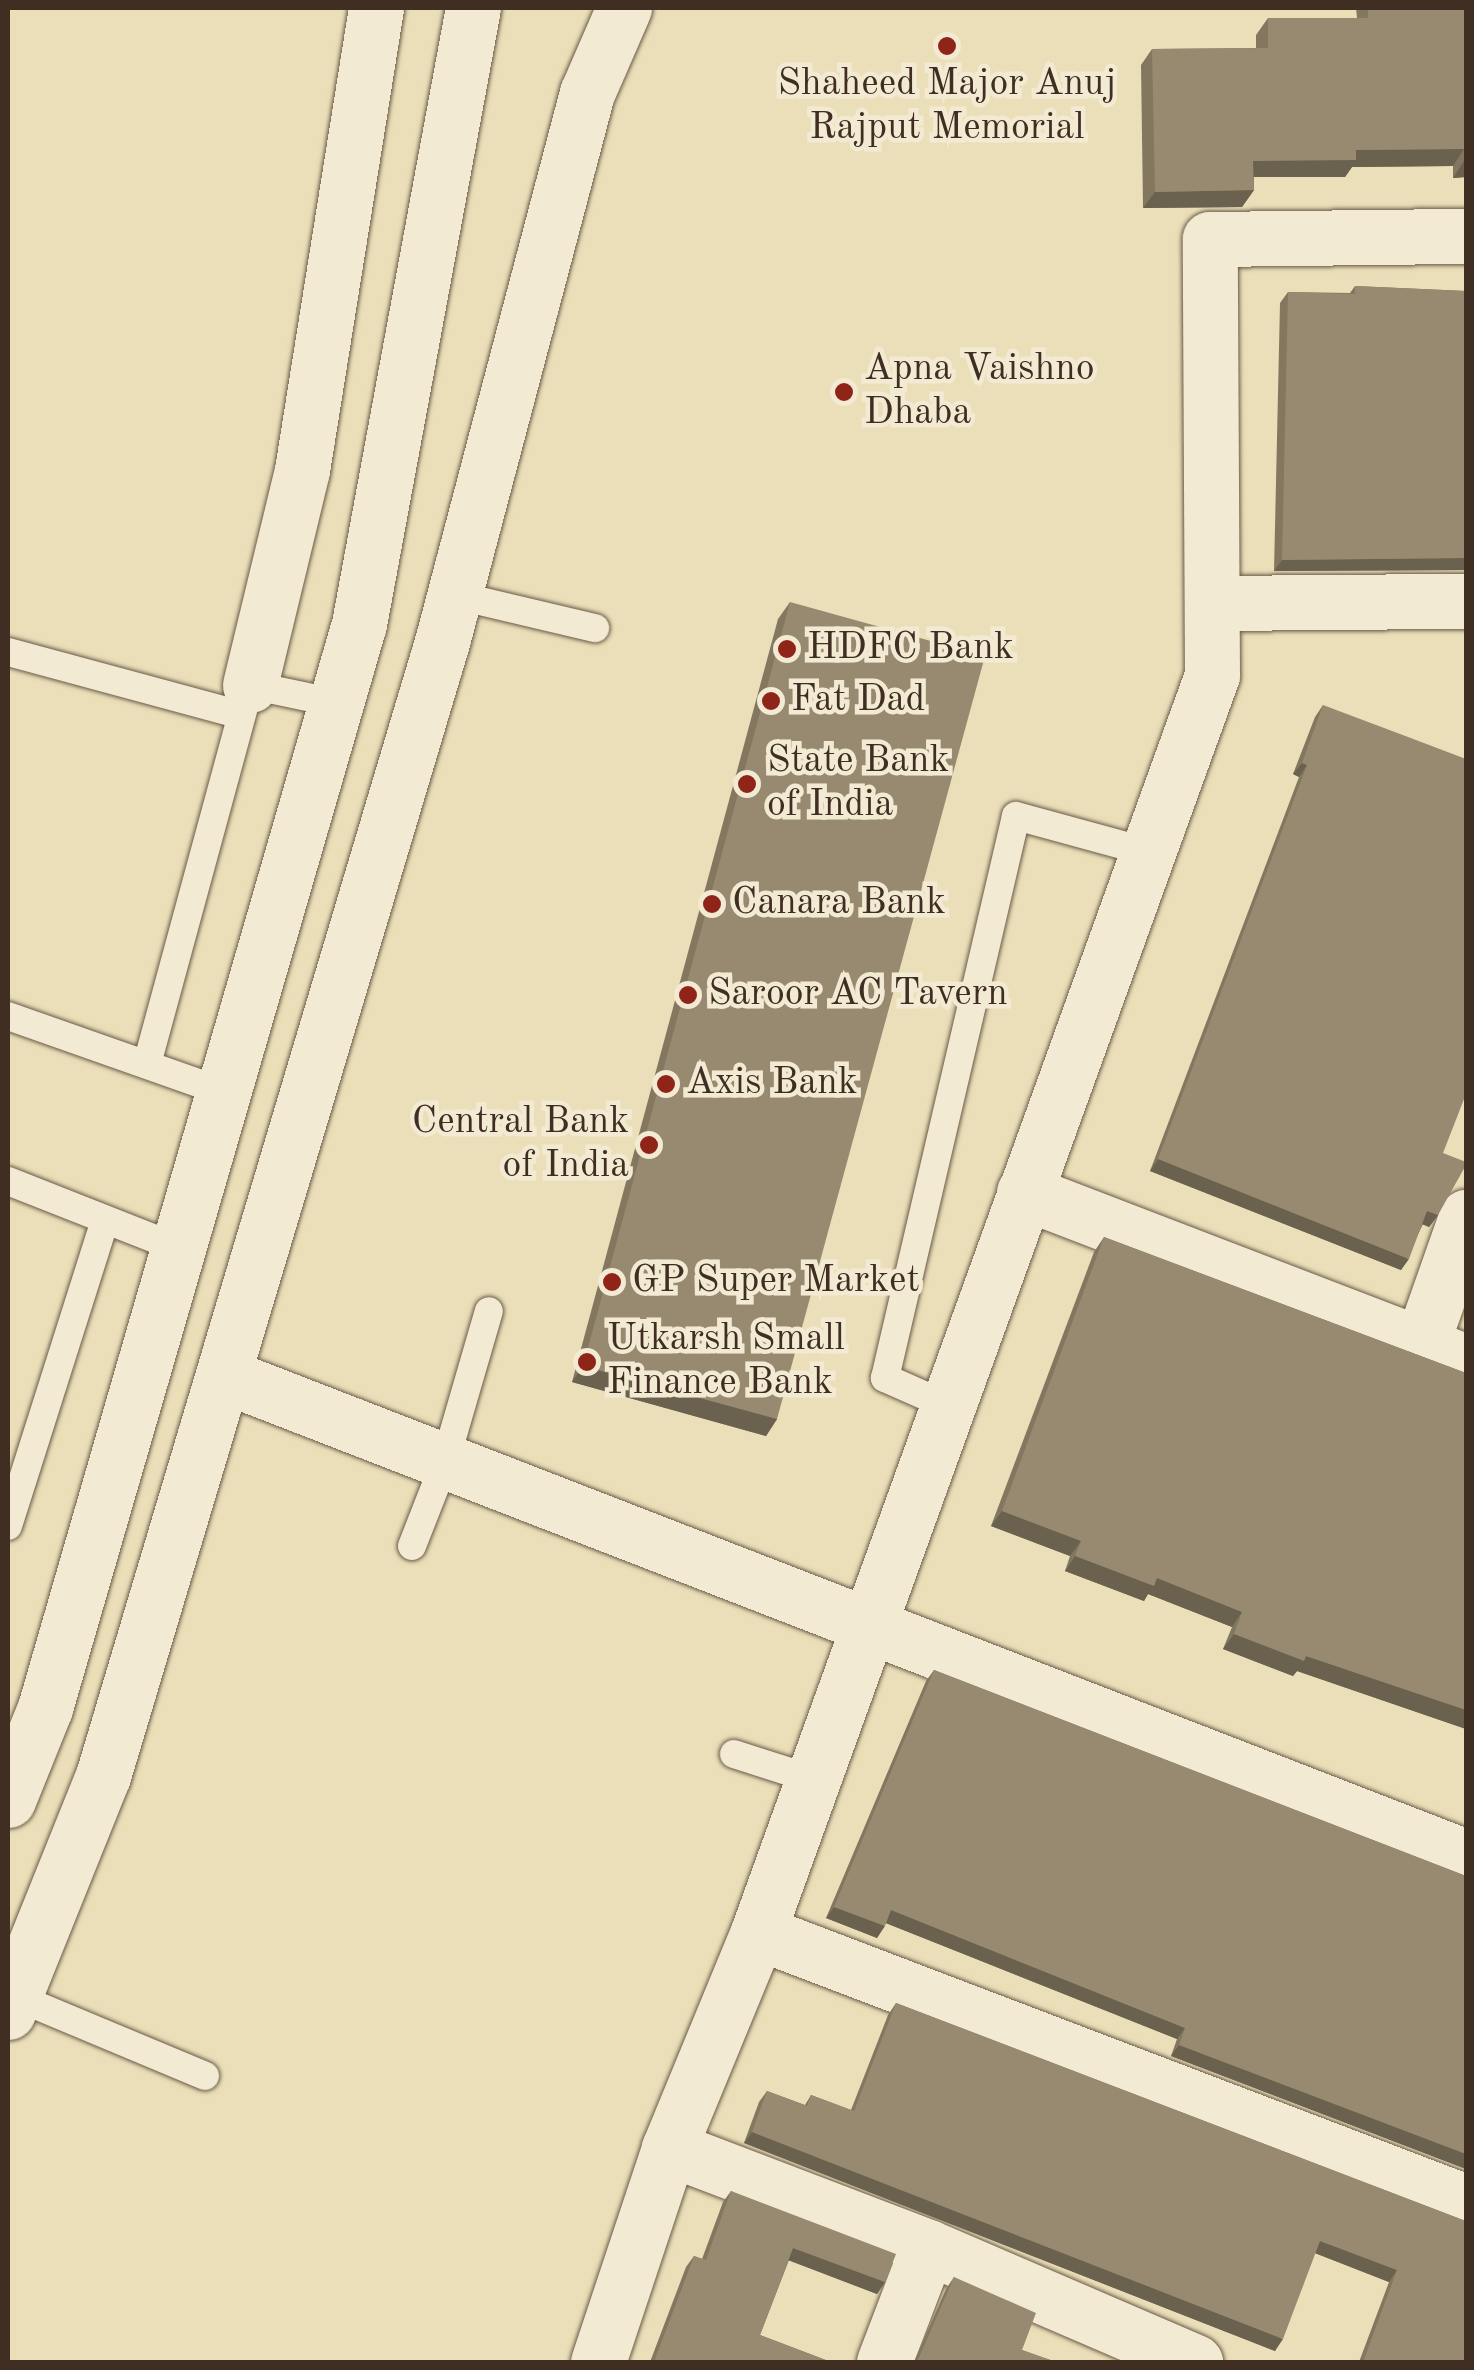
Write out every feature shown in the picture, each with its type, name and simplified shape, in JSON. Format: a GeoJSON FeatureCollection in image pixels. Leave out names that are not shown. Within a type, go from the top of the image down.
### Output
{"type":"FeatureCollection","features":[{"type":"Feature","properties":{"kind":"street"},"geometry":{"type":"LineString","coordinates":[[246,700],[302,470],[376,8]]}},
{"type":"Feature","properties":{"kind":"street"},"geometry":{"type":"LineString","coordinates":[[8,1800],[45,1708],[362,605],[473,8]]}},
{"type":"Feature","properties":{"kind":"street"},"geometry":{"type":"LineString","coordinates":[[11,2004],[103,1776],[455,596],[587,93],[624,8]]}},
{"type":"Feature","properties":{"kind":"street"},"geometry":{"type":"LineString","coordinates":[[598,2362],[669,2148],[758,1932],[866,1624],[1212,675],[1216,604],[1210,239],[1466,236]]}},
{"type":"Feature","properties":{"kind":"street"},"geometry":{"type":"LineString","coordinates":[[1216,604],[1466,601]]}},
{"type":"Feature","properties":{"kind":"street"},"geometry":{"type":"LineString","coordinates":[[1024,1192],[1444,1354],[1466,1217]]}},
{"type":"Feature","properties":{"kind":"street"},"geometry":{"type":"LineString","coordinates":[[223,1376],[1466,1857]]}},
{"type":"Feature","properties":{"kind":"street"},"geometry":{"type":"LineString","coordinates":[[758,1932],[1466,2202]]}},
{"type":"Feature","properties":{"kind":"street"},"geometry":{"type":"LineString","coordinates":[[669,2148],[928,2246],[1139,2351],[1194,2362]]}},
{"type":"Feature","properties":{"kind":"street"},"geometry":{"type":"LineString","coordinates":[[884,2362],[928,2246]]}},
{"type":"Feature","properties":{"kind":"lane"},"geometry":{"type":"LineString","coordinates":[[455,596],[594,628]]}},
{"type":"Feature","properties":{"kind":"lane"},"geometry":{"type":"LineString","coordinates":[[8,652],[246,700],[336,703]]}},
{"type":"Feature","properties":{"kind":"lane"},"geometry":{"type":"LineString","coordinates":[[146,1064],[246,700]]}},
{"type":"Feature","properties":{"kind":"lane"},"geometry":{"type":"LineString","coordinates":[[946,1405],[885,1378],[1016,816],[1148,852]]}},
{"type":"Feature","properties":{"kind":"lane"},"geometry":{"type":"LineString","coordinates":[[8,1016],[224,1092]]}},
{"type":"Feature","properties":{"kind":"lane"},"geometry":{"type":"LineString","coordinates":[[8,1182],[178,1248]]}},
{"type":"Feature","properties":{"kind":"lane"},"geometry":{"type":"LineString","coordinates":[[8,1526],[105,1221]]}},
{"type":"Feature","properties":{"kind":"lane"},"geometry":{"type":"LineString","coordinates":[[412,1546],[446,1462],[488,1311]]}},
{"type":"Feature","properties":{"kind":"lane"},"geometry":{"type":"LineString","coordinates":[[734,1754],[812,1779]]}},
{"type":"Feature","properties":{"kind":"lane"},"geometry":{"type":"LineString","coordinates":[[11,2004],[205,2076]]}},
{"type":"Feature","properties":{"kind":"building"},"geometry":{"type":"Polygon","coordinates":[[[1368,8],[1465,8],[1466,161],[1464,149],[1356,150],[1356,160],[1253,161],[1254,190],[1155,192],[1152,49],[1268,48],[1268,18],[1368,18],[1368,8]]]}},
{"type":"Feature","properties":{"kind":"building"},"geometry":{"type":"Polygon","coordinates":[[[1355,286],[1466,291],[1466,558],[1282,560],[1288,292],[1355,294],[1355,286]]]}},
{"type":"Feature","properties":{"kind":"building"},"geometry":{"type":"Polygon","coordinates":[[[790,602],[985,656],[777,1419],[583,1366],[790,602]]]}},
{"type":"Feature","properties":{"kind":"building"},"geometry":{"type":"Polygon","coordinates":[[[1323,705],[1466,759],[1466,1094],[1443,1153],[1466,1165],[1438,1215],[1427,1211],[1409,1259],[1158,1159],[1307,765],[1302,763],[1323,705]]]}},
{"type":"Feature","properties":{"kind":"building"},"geometry":{"type":"Polygon","coordinates":[[[1104,1237],[1466,1373],[1466,1710],[1306,1656],[1304,1661],[1234,1634],[1242,1612],[1157,1578],[1154,1586],[1075,1556],[1081,1541],[1002,1511],[1104,1237]]]}},
{"type":"Feature","properties":{"kind":"building"},"geometry":{"type":"Polygon","coordinates":[[[934,1670],[1466,1876],[1466,2154],[1179,2045],[1185,2028],[891,1910],[885,1926],[834,1907],[934,1670]]]}},
{"type":"Feature","properties":{"kind":"building"},"geometry":{"type":"Polygon","coordinates":[[[896,2003],[1466,2219],[1466,2362],[1363,2362],[1397,2270],[1320,2241],[1283,2339],[752,2132],[767,2091],[807,2106],[811,2095],[854,2111],[896,2003]]]}},
{"type":"Feature","properties":{"kind":"building"},"geometry":{"type":"Polygon","coordinates":[[[731,2191],[896,2254],[885,2282],[793,2248],[760,2335],[831,2362],[654,2362],[694,2256],[706,2260],[731,2191]]]}},
{"type":"Feature","properties":{"kind":"building"},"geometry":{"type":"Polygon","coordinates":[[[954,2277],[1036,2313],[1022,2350],[1056,2362],[917,2362],[954,2277]]]}},
{"type":"Feature","properties":{"kind":"place","name":"Shaheed Major Anuj Rajput Memorial"},"geometry":{"type":"Point","coordinates":[947,46]}},
{"type":"Feature","properties":{"kind":"place","name":"Apna Vaishno Dhaba"},"geometry":{"type":"Point","coordinates":[844,392]}},
{"type":"Feature","properties":{"kind":"place","name":"HDFC Bank"},"geometry":{"type":"Point","coordinates":[787,649]}},
{"type":"Feature","properties":{"kind":"place","name":"Fat Dad"},"geometry":{"type":"Point","coordinates":[771,701]}},
{"type":"Feature","properties":{"kind":"place","name":"State Bank of India"},"geometry":{"type":"Point","coordinates":[747,784]}},
{"type":"Feature","properties":{"kind":"place","name":"Canara Bank"},"geometry":{"type":"Point","coordinates":[712,904]}},
{"type":"Feature","properties":{"kind":"place","name":"Saroor AC Tavern"},"geometry":{"type":"Point","coordinates":[688,995]}},
{"type":"Feature","properties":{"kind":"place","name":"Axis Bank"},"geometry":{"type":"Point","coordinates":[666,1084]}},
{"type":"Feature","properties":{"kind":"place","name":"Central Bank of India"},"geometry":{"type":"Point","coordinates":[649,1145]}},
{"type":"Feature","properties":{"kind":"place","name":"GP Super Market"},"geometry":{"type":"Point","coordinates":[612,1282]}},
{"type":"Feature","properties":{"kind":"place","name":"Utkarsh Small Finance Bank"},"geometry":{"type":"Point","coordinates":[587,1362]}}]}
